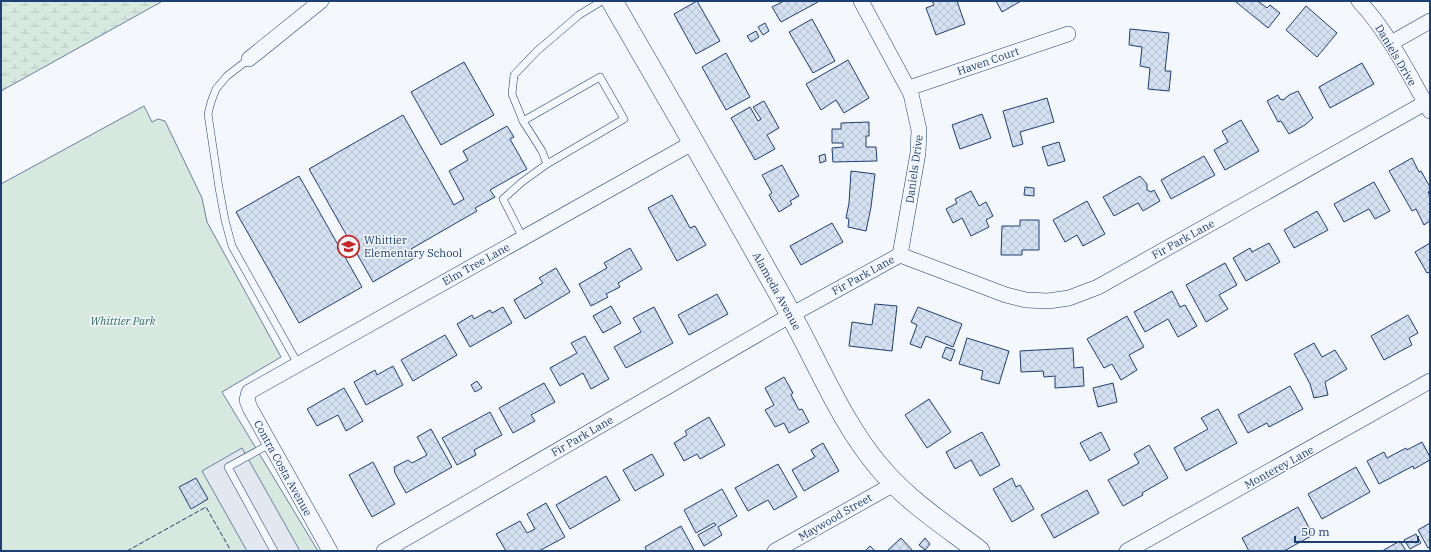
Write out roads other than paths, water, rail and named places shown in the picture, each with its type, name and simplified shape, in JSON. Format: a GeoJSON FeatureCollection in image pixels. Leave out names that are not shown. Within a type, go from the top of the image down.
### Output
{"type":"FeatureCollection","features":[{"type":"Feature","properties":{"kind":"street"},"geometry":{"type":"LineString","coordinates":[[249,59],[321,1]]}},
{"type":"Feature","properties":{"kind":"street","name":"Alameda Avenue"},"geometry":{"type":"LineString","coordinates":[[612,1],[694,142],[791,315],[846,418],[866,450],[880,469],[910,500],[978,551]]}},
{"type":"Feature","properties":{"kind":"street","name":"Daniels Drive"},"geometry":{"type":"LineString","coordinates":[[861,1],[909,88],[919,130],[918,153],[900,255]]}},
{"type":"Feature","properties":{"kind":"street","name":"Daniels Drive"},"geometry":{"type":"LineString","coordinates":[[1359,1],[1379,24],[1427,107]]}},
{"type":"Feature","properties":{"kind":"street"},"geometry":{"type":"LineString","coordinates":[[1391,43],[1430,21]]}},
{"type":"Feature","properties":{"kind":"street","name":"Haven Court"},"geometry":{"type":"LineString","coordinates":[[909,88],[1068,34]]}},
{"type":"Feature","properties":{"kind":"street","name":"Fir Park Lane"},"geometry":{"type":"LineString","coordinates":[[384,551],[791,315],[900,255],[1006,295],[1048,301],[1068,298],[1098,287],[1427,107]]}},
{"type":"Feature","properties":{"kind":"street","name":"Elm Tree Lane"},"geometry":{"type":"LineString","coordinates":[[257,386],[694,142]]}},
{"type":"Feature","properties":{"kind":"street","name":"Monterey Lane"},"geometry":{"type":"LineString","coordinates":[[1127,551],[1430,381]]}},
{"type":"Feature","properties":{"kind":"street","name":"Contra Costa Avenue"},"geometry":{"type":"LineString","coordinates":[[257,386],[248,393],[248,402],[330,551]]}},
{"type":"Feature","properties":{"kind":"street","name":"Maywood Street"},"geometry":{"type":"LineString","coordinates":[[776,551],[894,484]]}},
{"type":"Feature","properties":{"kind":"lane"},"geometry":{"type":"LineString","coordinates":[[547,164],[542,151],[523,121],[512,94],[514,75],[537,51],[579,15],[602,1]]}},
{"type":"Feature","properties":{"kind":"lane"},"geometry":{"type":"LineString","coordinates":[[249,59],[227,76],[216,89],[208,114],[219,188],[232,246],[298,364]]}},
{"type":"Feature","properties":{"kind":"lane"},"geometry":{"type":"LineString","coordinates":[[523,121],[600,76],[624,119],[547,164],[522,182],[503,199],[523,238]]}},
{"type":"Feature","properties":{"kind":"lane"},"geometry":{"type":"LineString","coordinates":[[270,444],[228,467],[274,551]]}},
{"type":"Feature","properties":{"kind":"place","name":"Whittier Elementary School"},"geometry":{"type":"Point","coordinates":[348,246]}},
{"type":"Feature","properties":{"kind":"park label","name":"Whittier Park"},"geometry":{"type":"Point","coordinates":[123,321]}}]}
